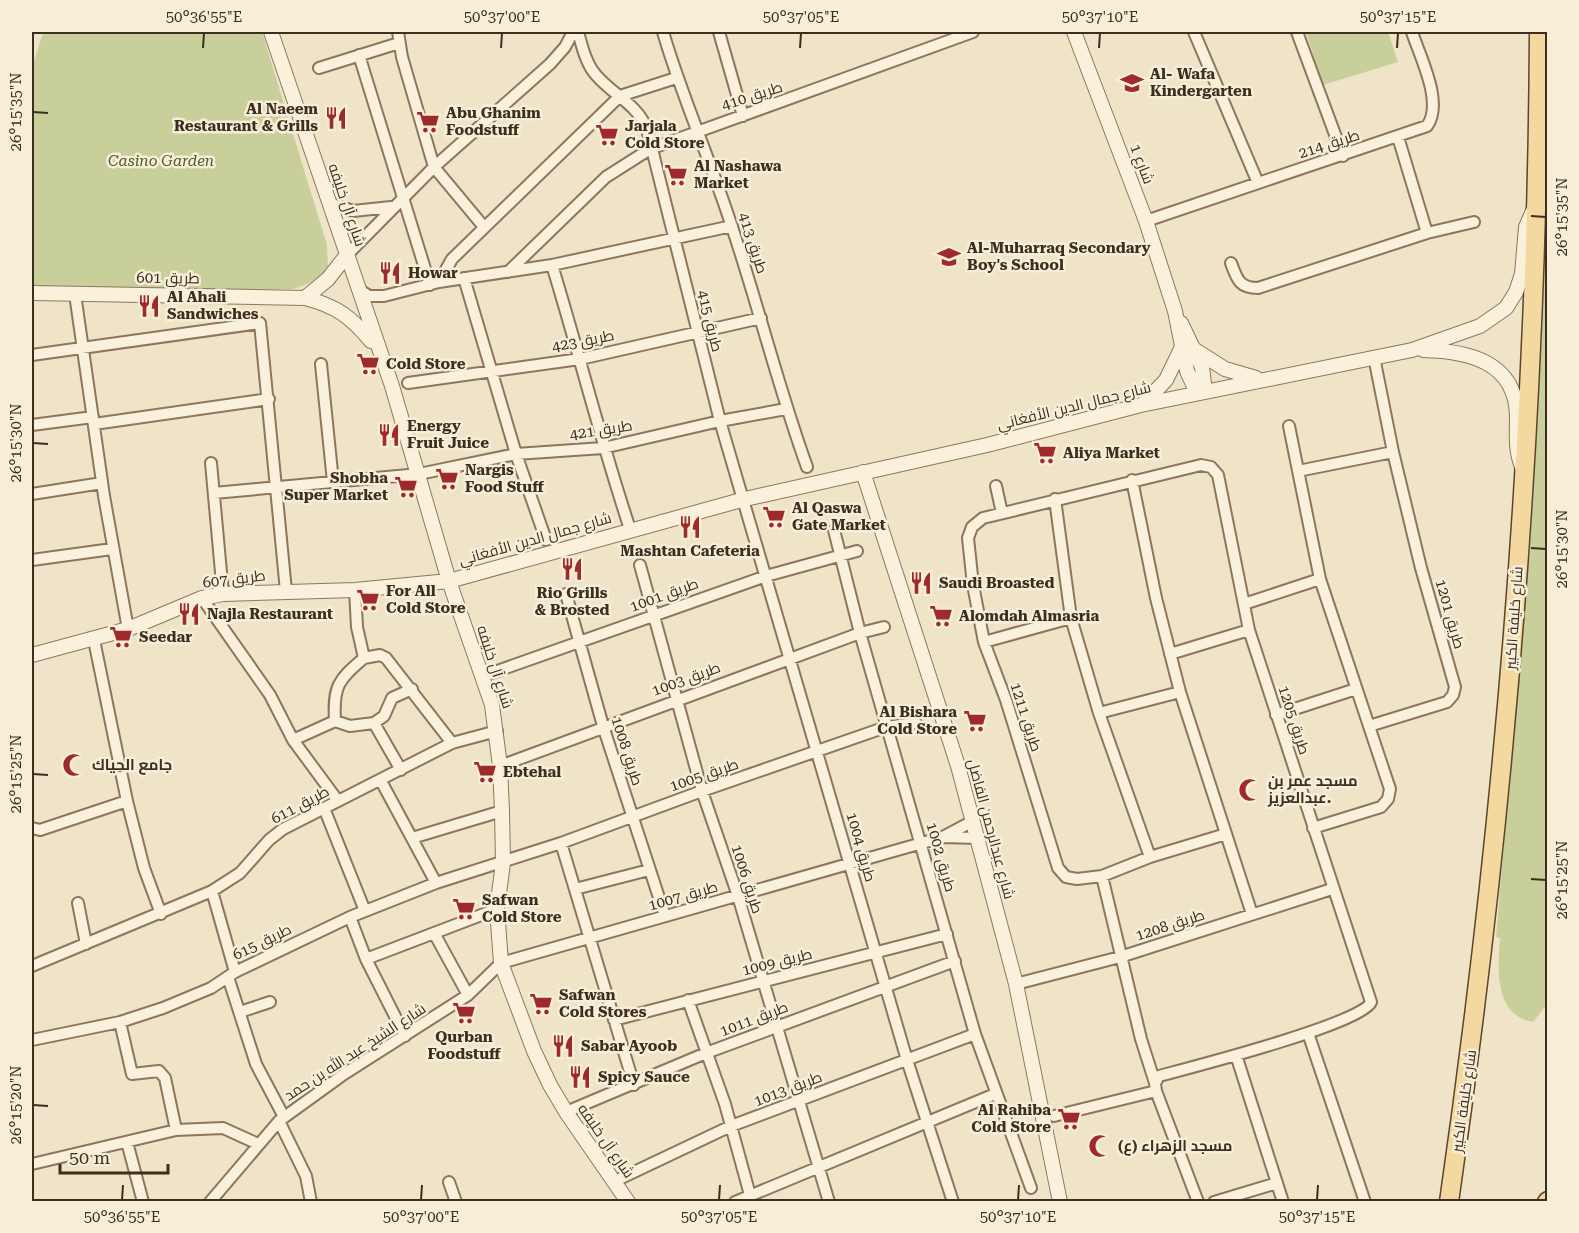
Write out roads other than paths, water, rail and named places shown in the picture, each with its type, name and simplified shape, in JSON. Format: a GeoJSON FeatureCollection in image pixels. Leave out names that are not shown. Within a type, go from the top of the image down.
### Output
{"type":"FeatureCollection","features":[{"type":"Feature","properties":{"kind":"main road","name":"شارع خليفة الكبير"},"geometry":{"type":"LineString","coordinates":[[1449,1202],[1485,937],[1509,690],[1525,473],[1538,205],[1539,32]]}},
{"type":"Feature","properties":{"kind":"street","name":"شارع آل خليفه"},"geometry":{"type":"LineString","coordinates":[[271,32],[419,474],[449,581],[492,705],[497,731],[502,811],[503,863],[497,909],[501,963],[534,1051],[566,1112],[628,1202]]}},
{"type":"Feature","properties":{"kind":"street"},"geometry":{"type":"LineString","coordinates":[[305,298],[328,279],[346,256],[434,167],[550,64],[573,32]]}},
{"type":"Feature","properties":{"kind":"street","name":"طريق 415"},"geometry":{"type":"LineString","coordinates":[[578,32],[589,64],[596,75],[639,112],[644,120],[720,421],[745,499]]}},
{"type":"Feature","properties":{"kind":"street","name":"طريق 413"},"geometry":{"type":"LineString","coordinates":[[663,32],[676,78],[695,130],[711,161],[761,318],[786,409],[807,467]]}},
{"type":"Feature","properties":{"kind":"street"},"geometry":{"type":"LineString","coordinates":[[719,32],[743,116]]}},
{"type":"Feature","properties":{"kind":"street","name":"طريق 410"},"geometry":{"type":"LineString","coordinates":[[508,272],[606,177],[650,149],[695,130],[743,116],[973,32]]}},
{"type":"Feature","properties":{"kind":"street","name":"شارع 1"},"geometry":{"type":"LineString","coordinates":[[1074,32],[1146,221],[1187,348],[1186,371],[1201,392]]}},
{"type":"Feature","properties":{"kind":"street"},"geometry":{"type":"LineString","coordinates":[[1194,32],[1258,183]]}},
{"type":"Feature","properties":{"kind":"street"},"geometry":{"type":"LineString","coordinates":[[1297,32],[1343,156]]}},
{"type":"Feature","properties":{"kind":"street","name":"طريق 214"},"geometry":{"type":"LineString","coordinates":[[1146,221],[1427,126],[1433,115],[1433,97],[1412,32]]}},
{"type":"Feature","properties":{"kind":"street"},"geometry":{"type":"LineString","coordinates":[[318,68],[359,55],[398,37],[434,167],[484,227]]}},
{"type":"Feature","properties":{"kind":"street"},"geometry":{"type":"LineString","coordinates":[[359,55],[403,198],[434,283]]}},
{"type":"Feature","properties":{"kind":"street"},"geometry":{"type":"LineString","coordinates":[[434,283],[447,265],[484,227],[620,96],[676,78]]}},
{"type":"Feature","properties":{"kind":"street"},"geometry":{"type":"LineString","coordinates":[[1398,137],[1427,233]]}},
{"type":"Feature","properties":{"kind":"street"},"geometry":{"type":"LineString","coordinates":[[329,203],[353,211],[367,212],[394,206]]}},
{"type":"Feature","properties":{"kind":"street","name":"شارع جمال الدين الأفغاني"},"geometry":{"type":"LineString","coordinates":[[449,581],[630,529],[644,521],[723,499],[745,499],[987,445],[1141,405],[1412,350],[1473,330],[1506,308],[1519,283],[1526,226],[1538,205]]}},
{"type":"Feature","properties":{"kind":"street"},"geometry":{"type":"LineString","coordinates":[[1231,263],[1239,284],[1247,288],[1258,288],[1427,233],[1474,222]]}},
{"type":"Feature","properties":{"kind":"street"},"geometry":{"type":"LineString","coordinates":[[356,288],[362,293],[376,297],[434,283],[552,265],[732,226]]}},
{"type":"Feature","properties":{"kind":"street"},"geometry":{"type":"LineString","coordinates":[[552,265],[603,448],[630,529]]}},
{"type":"Feature","properties":{"kind":"street"},"geometry":{"type":"LineString","coordinates":[[464,278],[516,454],[546,540]]}},
{"type":"Feature","properties":{"kind":"street","name":"طريق 601"},"geometry":{"type":"LineString","coordinates":[[32,293],[305,298],[337,308],[357,324],[377,347]]}},
{"type":"Feature","properties":{"kind":"street"},"geometry":{"type":"LineString","coordinates":[[75,294],[112,549],[128,629]]}},
{"type":"Feature","properties":{"kind":"street","name":"طريق 423"},"geometry":{"type":"LineString","coordinates":[[408,383],[580,359],[761,318]]}},
{"type":"Feature","properties":{"kind":"street"},"geometry":{"type":"LineString","coordinates":[[32,355],[261,323],[286,591]]}},
{"type":"Feature","properties":{"kind":"street"},"geometry":{"type":"LineString","coordinates":[[1141,405],[1166,380],[1187,348],[1225,369],[1261,379]]}},
{"type":"Feature","properties":{"kind":"street","name":"شارع جمال الدين الأفغاني"},"geometry":{"type":"LineString","coordinates":[[1412,350],[1460,352],[1482,360],[1500,374],[1507,383],[1516,404],[1516,448],[1525,473]]}},
{"type":"Feature","properties":{"kind":"street","name":"طريق 1201"},"geometry":{"type":"LineString","coordinates":[[1369,726],[1447,702],[1453,696],[1455,687],[1421,568],[1393,452],[1374,357]]}},
{"type":"Feature","properties":{"kind":"street"},"geometry":{"type":"LineString","coordinates":[[321,364],[333,482]]}},
{"type":"Feature","properties":{"kind":"street"},"geometry":{"type":"LineString","coordinates":[[32,425],[94,421],[269,399]]}},
{"type":"Feature","properties":{"kind":"street","name":"طريق 421"},"geometry":{"type":"LineString","coordinates":[[214,494],[419,474],[516,454],[603,448],[720,421],[786,409]]}},
{"type":"Feature","properties":{"kind":"street"},"geometry":{"type":"LineString","coordinates":[[1289,426],[1320,579],[1390,789],[1388,799],[1381,807],[1313,828]]}},
{"type":"Feature","properties":{"kind":"street"},"geometry":{"type":"LineString","coordinates":[[1298,471],[1393,452]]}},
{"type":"Feature","properties":{"kind":"street"},"geometry":{"type":"LineString","coordinates":[[211,463],[223,594]]}},
{"type":"Feature","properties":{"kind":"street","name":"طريق 1205"},"geometry":{"type":"LineString","coordinates":[[972,527],[983,518],[1201,465],[1210,468],[1218,475],[1249,630],[1371,1002],[1364,1012],[1054,1116]]}},
{"type":"Feature","properties":{"kind":"street","name":"شارع عبدالرحمن الفاضل"},"geometry":{"type":"LineString","coordinates":[[863,472],[912,617],[973,821],[1016,984],[1060,1202]]}},
{"type":"Feature","properties":{"kind":"street"},"geometry":{"type":"LineString","coordinates":[[1132,480],[1180,692],[1252,914]]}},
{"type":"Feature","properties":{"kind":"street"},"geometry":{"type":"LineString","coordinates":[[32,494],[102,483]]}},
{"type":"Feature","properties":{"kind":"street"},"geometry":{"type":"LineString","coordinates":[[996,486],[1002,513]]}},
{"type":"Feature","properties":{"kind":"street","name":"طريق 1004"},"geometry":{"type":"LineString","coordinates":[[745,499],[907,1060],[954,1202]]}},
{"type":"Feature","properties":{"kind":"street"},"geometry":{"type":"LineString","coordinates":[[1055,499],[1071,618],[1099,713],[1150,857]]}},
{"type":"Feature","properties":{"kind":"street","name":"طريق 1211"},"geometry":{"type":"LineString","coordinates":[[972,527],[968,538],[973,585],[984,642],[1006,700],[1058,868],[1066,877],[1077,879],[1102,876],[1150,857],[1226,834]]}},
{"type":"Feature","properties":{"kind":"street","name":"طريق 1002"},"geometry":{"type":"LineString","coordinates":[[834,530],[886,727],[922,843],[975,1034],[1031,1188]]}},
{"type":"Feature","properties":{"kind":"street"},"geometry":{"type":"LineString","coordinates":[[32,560],[112,549]]}},
{"type":"Feature","properties":{"kind":"street","name":"طريق 1001"},"geometry":{"type":"LineString","coordinates":[[483,676],[766,576],[857,551]]}},
{"type":"Feature","properties":{"kind":"street","name":"طريق 1006"},"geometry":{"type":"LineString","coordinates":[[640,565],[702,790],[738,896],[829,1202]]}},
{"type":"Feature","properties":{"kind":"street"},"geometry":{"type":"LineString","coordinates":[[1244,604],[1320,579]]}},
{"type":"Feature","properties":{"kind":"street","name":"طريق 607"},"geometry":{"type":"LineString","coordinates":[[32,655],[94,640],[128,629],[202,598],[223,594],[355,590],[449,581]]}},
{"type":"Feature","properties":{"kind":"street"},"geometry":{"type":"LineString","coordinates":[[355,590],[357,627],[364,658]]}},
{"type":"Feature","properties":{"kind":"street","name":"طريق 1008"},"geometry":{"type":"LineString","coordinates":[[566,594],[603,726],[665,916]]}},
{"type":"Feature","properties":{"kind":"street"},"geometry":{"type":"LineString","coordinates":[[202,598],[270,695],[293,740],[338,801]]}},
{"type":"Feature","properties":{"kind":"street"},"geometry":{"type":"LineString","coordinates":[[984,642],[1071,618]]}},
{"type":"Feature","properties":{"kind":"street","name":"طريق 1003"},"geometry":{"type":"LineString","coordinates":[[500,766],[677,698],[860,633],[884,627]]}},
{"type":"Feature","properties":{"kind":"street"},"geometry":{"type":"LineString","coordinates":[[1170,654],[1249,630]]}},
{"type":"Feature","properties":{"kind":"street"},"geometry":{"type":"LineString","coordinates":[[94,640],[127,801],[144,868],[161,914]]}},
{"type":"Feature","properties":{"kind":"street"},"geometry":{"type":"LineString","coordinates":[[335,721],[336,693],[342,677],[364,658],[380,655],[386,658],[412,689],[452,743]]}},
{"type":"Feature","properties":{"kind":"street"},"geometry":{"type":"LineString","coordinates":[[293,740],[335,721],[350,726],[374,723],[384,716],[392,698],[412,689]]}},
{"type":"Feature","properties":{"kind":"street"},"geometry":{"type":"LineString","coordinates":[[1276,715],[1356,689]]}},
{"type":"Feature","properties":{"kind":"street"},"geometry":{"type":"LineString","coordinates":[[1099,713],[1180,692]]}},
{"type":"Feature","properties":{"kind":"street"},"geometry":{"type":"LineString","coordinates":[[374,723],[401,770]]}},
{"type":"Feature","properties":{"kind":"street","name":"طريق 1005"},"geometry":{"type":"LineString","coordinates":[[503,863],[702,790],[819,752],[886,727],[916,723]]}},
{"type":"Feature","properties":{"kind":"street","name":"طريق 611"},"geometry":{"type":"LineString","coordinates":[[32,966],[212,891],[240,873],[276,834],[452,743],[497,731]]}},
{"type":"Feature","properties":{"kind":"street"},"geometry":{"type":"LineString","coordinates":[[381,781],[436,883]]}},
{"type":"Feature","properties":{"kind":"street"},"geometry":{"type":"LineString","coordinates":[[32,828],[40,830],[127,801]]}},
{"type":"Feature","properties":{"kind":"street"},"geometry":{"type":"LineString","coordinates":[[324,808],[365,912]]}},
{"type":"Feature","properties":{"kind":"street"},"geometry":{"type":"LineString","coordinates":[[412,837],[502,811]]}},
{"type":"Feature","properties":{"kind":"street","name":"طريق 1007"},"geometry":{"type":"LineString","coordinates":[[501,963],[943,837],[973,821]]}},
{"type":"Feature","properties":{"kind":"street","name":"طريق 1007"},"geometry":{"type":"LineString","coordinates":[[943,837],[977,838]]}},
{"type":"Feature","properties":{"kind":"street"},"geometry":{"type":"LineString","coordinates":[[561,843],[634,1085]]}},
{"type":"Feature","properties":{"kind":"street","name":"طريق 615"},"geometry":{"type":"LineString","coordinates":[[32,1040],[120,1022],[163,1008],[211,987],[232,974],[350,917],[436,883],[503,863]]}},
{"type":"Feature","properties":{"kind":"street"},"geometry":{"type":"LineString","coordinates":[[575,889],[649,870]]}},
{"type":"Feature","properties":{"kind":"street"},"geometry":{"type":"LineString","coordinates":[[1102,876],[1140,1039],[1198,1202]]}},
{"type":"Feature","properties":{"kind":"street","name":"طريق 1208"},"geometry":{"type":"LineString","coordinates":[[1016,984],[1120,957],[1332,888]]}},
{"type":"Feature","properties":{"kind":"street"},"geometry":{"type":"LineString","coordinates":[[212,891],[240,1012],[256,1064],[306,1176],[311,1202]]}},
{"type":"Feature","properties":{"kind":"street"},"geometry":{"type":"LineString","coordinates":[[78,903],[86,944]]}},
{"type":"Feature","properties":{"kind":"street"},"geometry":{"type":"LineString","coordinates":[[366,959],[497,909]]}},
{"type":"Feature","properties":{"kind":"street"},"geometry":{"type":"LineString","coordinates":[[350,917],[366,959],[405,1036]]}},
{"type":"Feature","properties":{"kind":"street"},"geometry":{"type":"LineString","coordinates":[[434,933],[468,996]]}},
{"type":"Feature","properties":{"kind":"street","name":"طريق 1009"},"geometry":{"type":"LineString","coordinates":[[614,1020],[948,934]]}},
{"type":"Feature","properties":{"kind":"street","name":"طريق 1011"},"geometry":{"type":"LineString","coordinates":[[566,1112],[706,1053],[955,961]]}},
{"type":"Feature","properties":{"kind":"street","name":"شارع الشيخ عبد الله بن حمد"},"geometry":{"type":"LineString","coordinates":[[210,1202],[227,1185],[258,1144],[281,1119],[344,1074],[468,996],[501,963]]}},
{"type":"Feature","properties":{"kind":"street"},"geometry":{"type":"LineString","coordinates":[[688,1000],[731,1126],[750,1195]]}},
{"type":"Feature","properties":{"kind":"street"},"geometry":{"type":"LineString","coordinates":[[240,1012],[270,1002]]}},
{"type":"Feature","properties":{"kind":"street"},"geometry":{"type":"LineString","coordinates":[[120,1022],[132,1074],[159,1071],[165,1078],[176,1130]]}},
{"type":"Feature","properties":{"kind":"street"},"geometry":{"type":"LineString","coordinates":[[1308,1032],[1365,1202]]}},
{"type":"Feature","properties":{"kind":"street","name":"طريق 1013"},"geometry":{"type":"LineString","coordinates":[[615,1180],[731,1126],[975,1034]]}},
{"type":"Feature","properties":{"kind":"street"},"geometry":{"type":"LineString","coordinates":[[1236,1055],[1283,1202]]}},
{"type":"Feature","properties":{"kind":"street"},"geometry":{"type":"LineString","coordinates":[[735,1202],[995,1094]]}},
{"type":"Feature","properties":{"kind":"street"},"geometry":{"type":"LineString","coordinates":[[32,1164],[176,1130],[223,1128],[258,1144]]}},
{"type":"Feature","properties":{"kind":"street"},"geometry":{"type":"LineString","coordinates":[[128,1142],[143,1202]]}},
{"type":"Feature","properties":{"kind":"street"},"geometry":{"type":"LineString","coordinates":[[449,1182],[456,1202]]}},
{"type":"Feature","properties":{"kind":"street"},"geometry":{"type":"LineString","coordinates":[[1214,1202],[1277,1183]]}},
{"type":"Feature","properties":{"kind":"place","name":"Al- Wafa Kindergarten"},"geometry":{"type":"Point","coordinates":[1132,83]}},
{"type":"Feature","properties":{"kind":"place","name":"Al Naeem Restaurant & Grills"},"geometry":{"type":"Point","coordinates":[336,118]}},
{"type":"Feature","properties":{"kind":"place","name":"Abu Ghanim Foodstuff"},"geometry":{"type":"Point","coordinates":[428,122]}},
{"type":"Feature","properties":{"kind":"place","name":"Jarjala Cold Store"},"geometry":{"type":"Point","coordinates":[607,135]}},
{"type":"Feature","properties":{"kind":"place","name":"Al Nashawa Market"},"geometry":{"type":"Point","coordinates":[676,175]}},
{"type":"Feature","properties":{"kind":"place","name":"Al-Muharraq Secondary Boy's School"},"geometry":{"type":"Point","coordinates":[949,257]}},
{"type":"Feature","properties":{"kind":"place","name":"Howar"},"geometry":{"type":"Point","coordinates":[390,273]}},
{"type":"Feature","properties":{"kind":"place","name":"Al Ahali Sandwiches"},"geometry":{"type":"Point","coordinates":[149,306]}},
{"type":"Feature","properties":{"kind":"place","name":"Cold Store"},"geometry":{"type":"Point","coordinates":[368,364]}},
{"type":"Feature","properties":{"kind":"place","name":"Energy Fruit Juice"},"geometry":{"type":"Point","coordinates":[389,435]}},
{"type":"Feature","properties":{"kind":"place","name":"Aliya Market"},"geometry":{"type":"Point","coordinates":[1045,453]}},
{"type":"Feature","properties":{"kind":"place","name":"Nargis Food Stuff"},"geometry":{"type":"Point","coordinates":[447,479]}},
{"type":"Feature","properties":{"kind":"place","name":"Shobha Super Market"},"geometry":{"type":"Point","coordinates":[406,487]}},
{"type":"Feature","properties":{"kind":"place","name":"Al Qaswa Gate Market"},"geometry":{"type":"Point","coordinates":[774,517]}},
{"type":"Feature","properties":{"kind":"place","name":"Mashtan Cafeteria"},"geometry":{"type":"Point","coordinates":[690,527]}},
{"type":"Feature","properties":{"kind":"place","name":"Rio Grills & Brosted"},"geometry":{"type":"Point","coordinates":[572,569]}},
{"type":"Feature","properties":{"kind":"place","name":"Saudi Broasted"},"geometry":{"type":"Point","coordinates":[921,583]}},
{"type":"Feature","properties":{"kind":"place","name":"For All Cold Store"},"geometry":{"type":"Point","coordinates":[368,600]}},
{"type":"Feature","properties":{"kind":"place","name":"Najla Restaurant"},"geometry":{"type":"Point","coordinates":[189,614]}},
{"type":"Feature","properties":{"kind":"place","name":"Alomdah Almasria"},"geometry":{"type":"Point","coordinates":[941,616]}},
{"type":"Feature","properties":{"kind":"place","name":"Seedar"},"geometry":{"type":"Point","coordinates":[121,637]}},
{"type":"Feature","properties":{"kind":"place","name":"Al Bishara Cold Store"},"geometry":{"type":"Point","coordinates":[975,721]}},
{"type":"Feature","properties":{"kind":"place","name":"جامع الحِياك"},"geometry":{"type":"Point","coordinates":[74,765]}},
{"type":"Feature","properties":{"kind":"place","name":"Ebtehal"},"geometry":{"type":"Point","coordinates":[485,772]}},
{"type":"Feature","properties":{"kind":"place","name":"مسجد عمر بن عبدالعزيز."},"geometry":{"type":"Point","coordinates":[1250,790]}},
{"type":"Feature","properties":{"kind":"place","name":"Safwan Cold Store"},"geometry":{"type":"Point","coordinates":[464,909]}},
{"type":"Feature","properties":{"kind":"place","name":"Safwan Cold Stores"},"geometry":{"type":"Point","coordinates":[541,1004]}},
{"type":"Feature","properties":{"kind":"place","name":"Qurban Foodstuff"},"geometry":{"type":"Point","coordinates":[464,1013]}},
{"type":"Feature","properties":{"kind":"place","name":"Sabar Ayoob"},"geometry":{"type":"Point","coordinates":[563,1046]}},
{"type":"Feature","properties":{"kind":"place","name":"Spicy Sauce"},"geometry":{"type":"Point","coordinates":[580,1077]}},
{"type":"Feature","properties":{"kind":"place","name":"Al Rahiba Cold Store"},"geometry":{"type":"Point","coordinates":[1069,1119]}},
{"type":"Feature","properties":{"kind":"place","name":"مسجد الزهراء (ع)"},"geometry":{"type":"Point","coordinates":[1100,1146]}},
{"type":"Feature","properties":{"kind":"park label","name":"Casino Garden"},"geometry":{"type":"Point","coordinates":[161,161]}}]}
